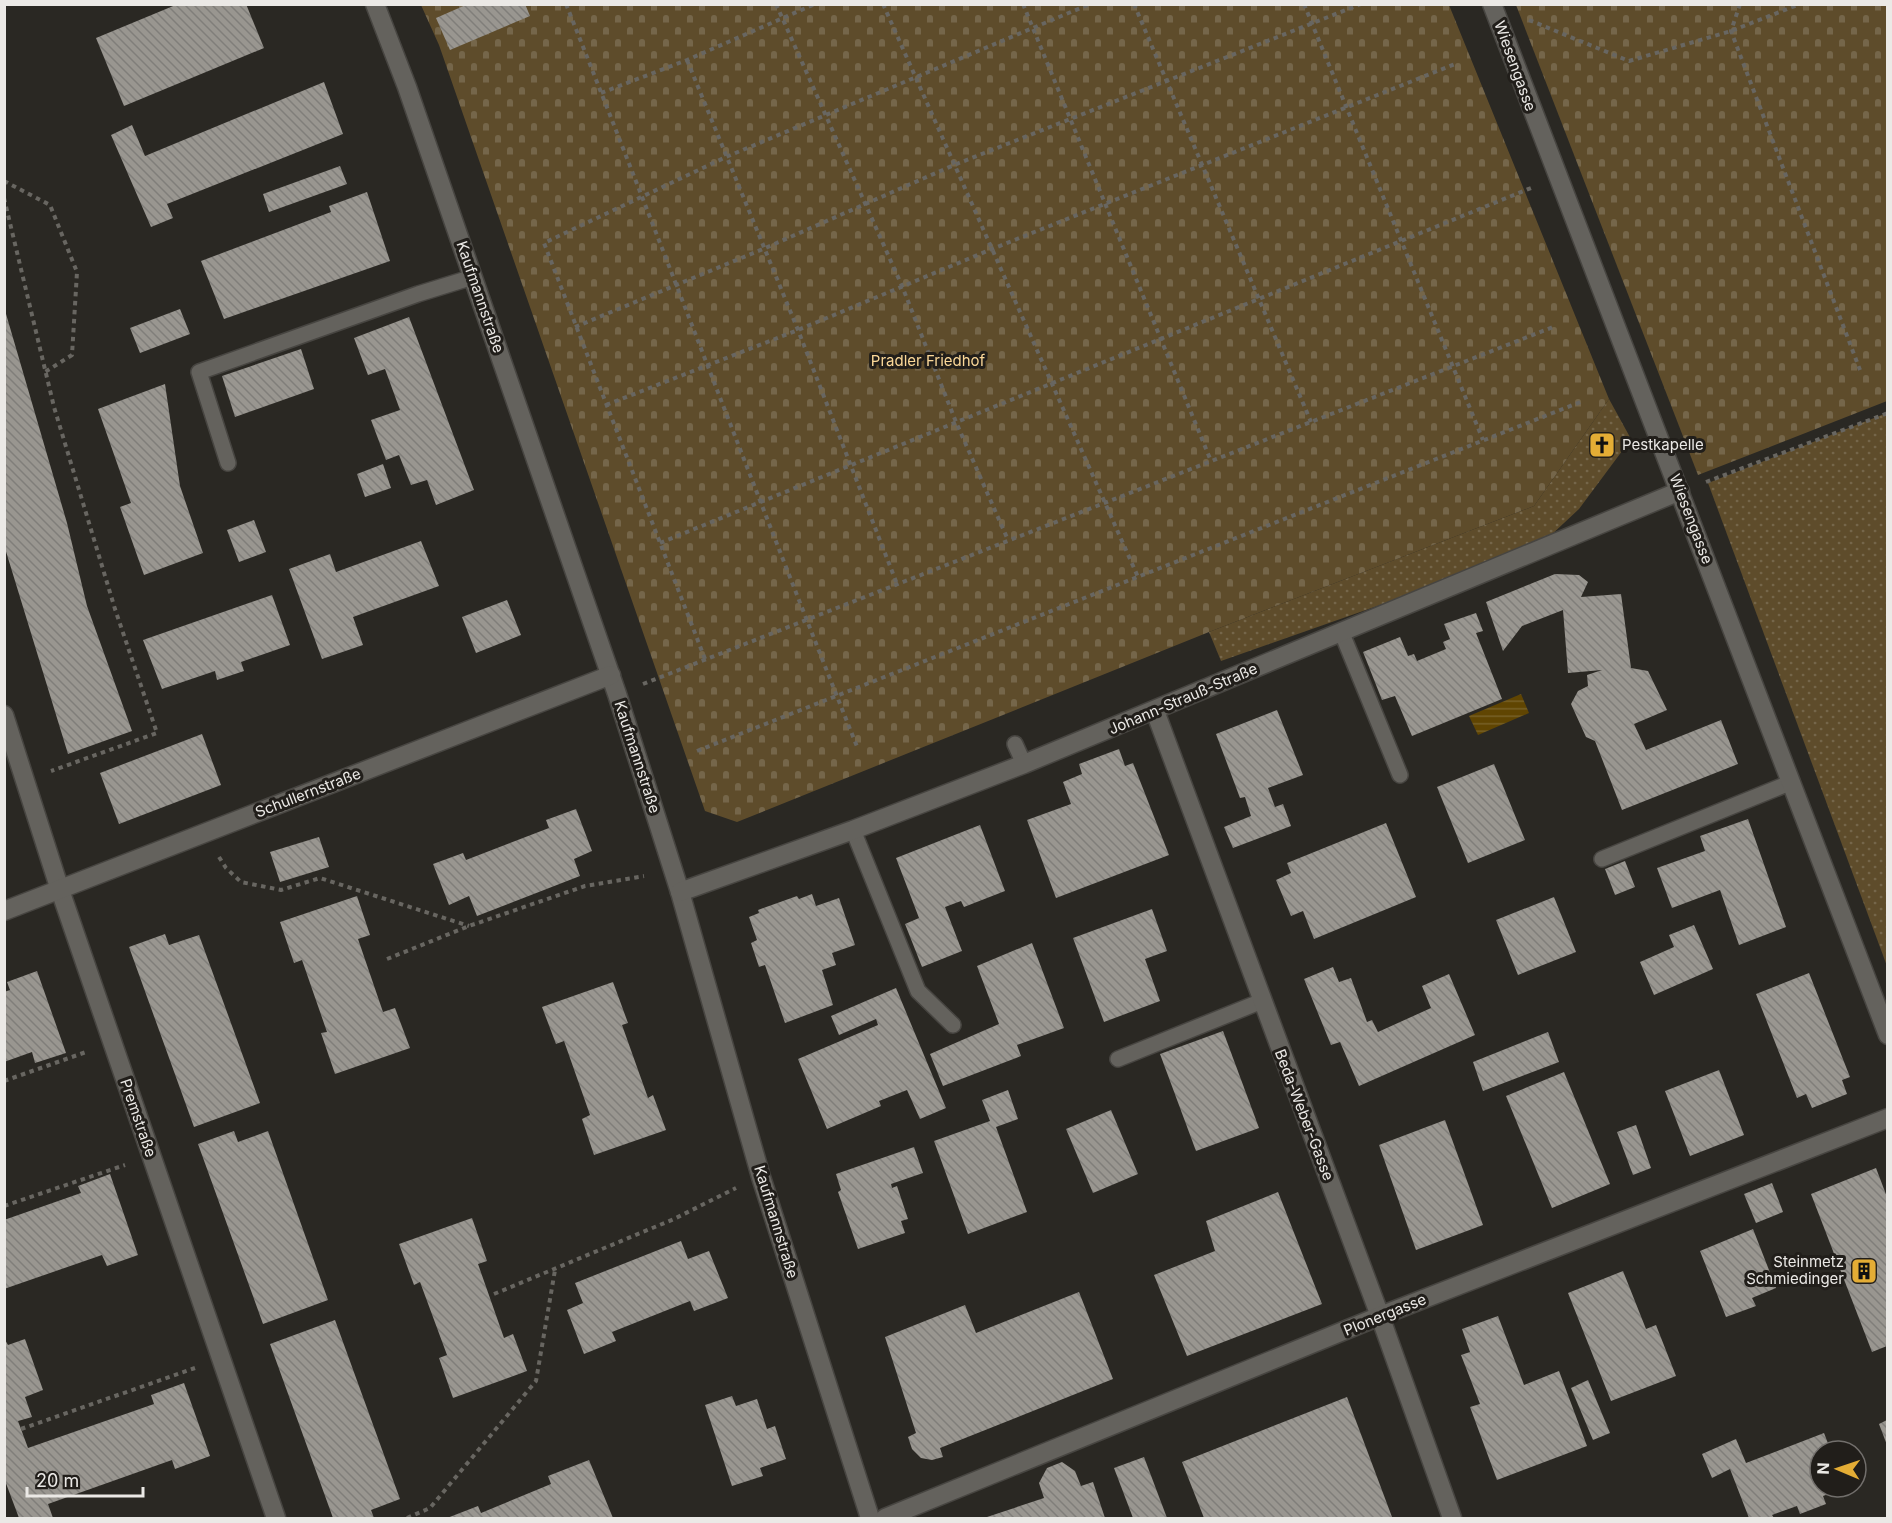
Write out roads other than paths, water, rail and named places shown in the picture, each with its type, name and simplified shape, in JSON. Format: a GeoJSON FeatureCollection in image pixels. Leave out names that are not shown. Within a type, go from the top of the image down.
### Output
{"type":"FeatureCollection","features":[{"type":"Feature","properties":{"kind":"street","name":"Kaufmannstraße"},"geometry":{"type":"LineString","coordinates":[[375,4],[407,87],[611,675],[680,892],[761,1177],[870,1518]]}},
{"type":"Feature","properties":{"kind":"street","name":"Wiesengasse"},"geometry":{"type":"LineString","coordinates":[[1493,7],[1557,178],[1792,782],[1887,1035]]}},
{"type":"Feature","properties":{"kind":"street","name":"Johann-Strauß-Straße"},"geometry":{"type":"LineString","coordinates":[[680,892],[853,830],[1024,764],[1680,491]]}},
{"type":"Feature","properties":{"kind":"street","name":"Schullernstraße"},"geometry":{"type":"LineString","coordinates":[[4,911],[611,675]]}},
{"type":"Feature","properties":{"kind":"street","name":"Beda-Weber-Gasse"},"geometry":{"type":"LineString","coordinates":[[1155,711],[1380,1316],[1452,1518]]}},
{"type":"Feature","properties":{"kind":"street","name":"Premstraße"},"geometry":{"type":"LineString","coordinates":[[4,715],[60,890],[276,1518]]}},
{"type":"Feature","properties":{"kind":"street","name":"Plonergasse"},"geometry":{"type":"LineString","coordinates":[[885,1518],[1380,1316],[1887,1118]]}},
{"type":"Feature","properties":{"kind":"lane"},"geometry":{"type":"LineString","coordinates":[[228,463],[199,372],[473,277]]}},
{"type":"Feature","properties":{"kind":"lane"},"geometry":{"type":"LineString","coordinates":[[1341,631],[1400,775]]}},
{"type":"Feature","properties":{"kind":"lane"},"geometry":{"type":"LineString","coordinates":[[1015,744],[1024,764]]}},
{"type":"Feature","properties":{"kind":"lane"},"geometry":{"type":"LineString","coordinates":[[1602,859],[1792,782]]}},
{"type":"Feature","properties":{"kind":"lane"},"geometry":{"type":"LineString","coordinates":[[853,830],[918,991],[953,1025]]}},
{"type":"Feature","properties":{"kind":"lane"},"geometry":{"type":"LineString","coordinates":[[1118,1059],[1262,1001]]}},
{"type":"Feature","properties":{"kind":"place","name":"Pestkapelle"},"geometry":{"type":"Point","coordinates":[1602,445]}},
{"type":"Feature","properties":{"kind":"place","name":"Steinmetz Schmiedinger"},"geometry":{"type":"Point","coordinates":[1864,1271]}},
{"type":"Feature","properties":{"kind":"park label","name":"Pradler Friedhof"},"geometry":{"type":"Point","coordinates":[928,361]}}]}
